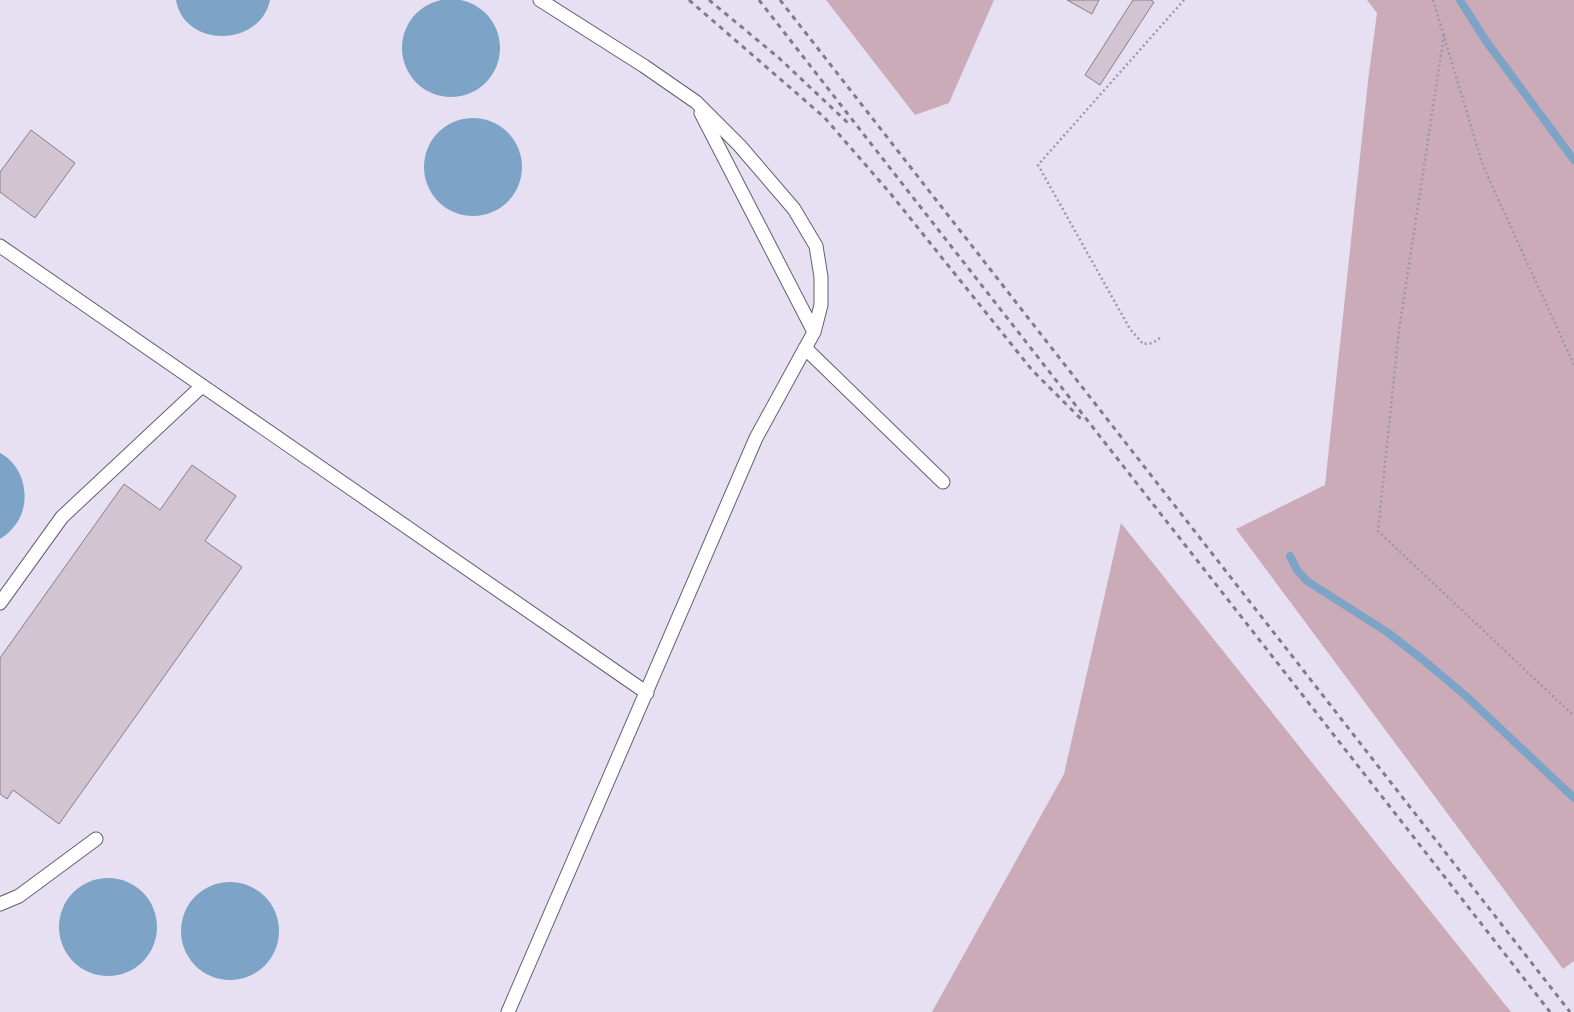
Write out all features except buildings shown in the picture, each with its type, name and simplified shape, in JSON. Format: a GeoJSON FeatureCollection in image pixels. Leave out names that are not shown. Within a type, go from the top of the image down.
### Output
{"type":"FeatureCollection","features":[{"type":"Feature","properties":{"kind":"lane"},"geometry":{"type":"LineString","coordinates":[[508,1012],[756,438],[814,332],[820,305],[821,277],[816,246],[794,209],[740,146],[696,102],[644,66],[540,0]]}},
{"type":"Feature","properties":{"kind":"lane"},"geometry":{"type":"LineString","coordinates":[[696,102],[814,332]]}},
{"type":"Feature","properties":{"kind":"lane"},"geometry":{"type":"LineString","coordinates":[[0,246],[647,693]]}},
{"type":"Feature","properties":{"kind":"lane"},"geometry":{"type":"LineString","coordinates":[[805,348],[942,482]]}},
{"type":"Feature","properties":{"kind":"lane"},"geometry":{"type":"LineString","coordinates":[[0,603],[62,517],[202,386]]}},
{"type":"Feature","properties":{"kind":"lane"},"geometry":{"type":"LineString","coordinates":[[0,904],[19,896],[96,839]]}},
{"type":"Feature","properties":{"kind":"path"},"geometry":{"type":"LineString","coordinates":[[1160,338],[1154,344],[1143,344],[1130,329],[1038,165],[1184,0]]}},
{"type":"Feature","properties":{"kind":"path"},"geometry":{"type":"LineString","coordinates":[[1433,0],[1483,166],[1574,365]]}},
{"type":"Feature","properties":{"kind":"path"},"geometry":{"type":"LineString","coordinates":[[1444,35],[1399,330],[1378,532],[1574,716]]}},
{"type":"Feature","properties":{"kind":"shaded area"},"geometry":{"type":"Polygon","coordinates":[[[826,0],[994,0],[949,103],[915,115],[826,0]]]}},
{"type":"Feature","properties":{"kind":"shaded area"},"geometry":{"type":"Polygon","coordinates":[[[1367,0],[1574,0],[1574,961],[1563,969],[1236,529],[1325,485],[1368,81],[1377,13],[1367,0]]]}},
{"type":"Feature","properties":{"kind":"shaded area"},"geometry":{"type":"Polygon","coordinates":[[[1121,523],[1511,1012],[932,1012],[1064,774],[1121,523]]]}},
{"type":"Feature","properties":{"kind":"water"},"geometry":{"type":"Polygon","coordinates":[[[451,-1],[470,3],[485,14],[496,29],[500,48],[496,67],[485,82],[470,93],[451,97],[432,93],[417,82],[406,67],[402,48],[406,29],[417,14],[432,3],[451,-1]]]}},
{"type":"Feature","properties":{"kind":"water"},"geometry":{"type":"Polygon","coordinates":[[[176,0],[270,0],[263,16],[252,27],[238,34],[222,36],[207,34],[193,27],[182,16],[176,0]]]}},
{"type":"Feature","properties":{"kind":"water"},"geometry":{"type":"Polygon","coordinates":[[[473,118],[492,122],[507,133],[518,148],[522,167],[518,186],[507,201],[492,212],[473,216],[454,212],[439,201],[428,186],[424,167],[428,148],[439,133],[454,122],[473,118]]]}},
{"type":"Feature","properties":{"kind":"water"},"geometry":{"type":"Polygon","coordinates":[[[0,453],[9,459],[21,477],[25,499],[19,520],[11,530],[0,539],[0,453]]]}},
{"type":"Feature","properties":{"kind":"water"},"geometry":{"type":"Polygon","coordinates":[[[108,878],[127,882],[142,893],[153,908],[157,927],[153,946],[142,961],[127,972],[108,976],[89,972],[74,961],[63,946],[59,927],[63,908],[74,893],[89,882],[108,878]]]}},
{"type":"Feature","properties":{"kind":"water"},"geometry":{"type":"Polygon","coordinates":[[[230,882],[240,883],[257,890],[271,904],[278,921],[278,941],[271,958],[257,972],[240,979],[230,980],[220,979],[203,972],[189,958],[182,941],[181,931],[182,921],[189,904],[203,890],[220,883],[230,882]]]}},
{"type":"Feature","properties":{"kind":"waterway"},"geometry":{"type":"LineString","coordinates":[[1460,0],[1486,41],[1574,160]]}},
{"type":"Feature","properties":{"kind":"waterway"},"geometry":{"type":"LineString","coordinates":[[1290,556],[1297,570],[1307,581],[1387,632],[1422,659],[1467,697],[1574,798]]}},
{"type":"Feature","properties":{"kind":"railway"},"geometry":{"type":"LineString","coordinates":[[689,0],[824,117],[890,193],[1032,370],[1082,420]]}},
{"type":"Feature","properties":{"kind":"railway"},"geometry":{"type":"LineString","coordinates":[[709,0],[779,58],[848,123]]}},
{"type":"Feature","properties":{"kind":"railway"},"geometry":{"type":"LineString","coordinates":[[759,0],[1550,1012]]}},
{"type":"Feature","properties":{"kind":"railway"},"geometry":{"type":"LineString","coordinates":[[780,0],[1570,1012]]}}]}
